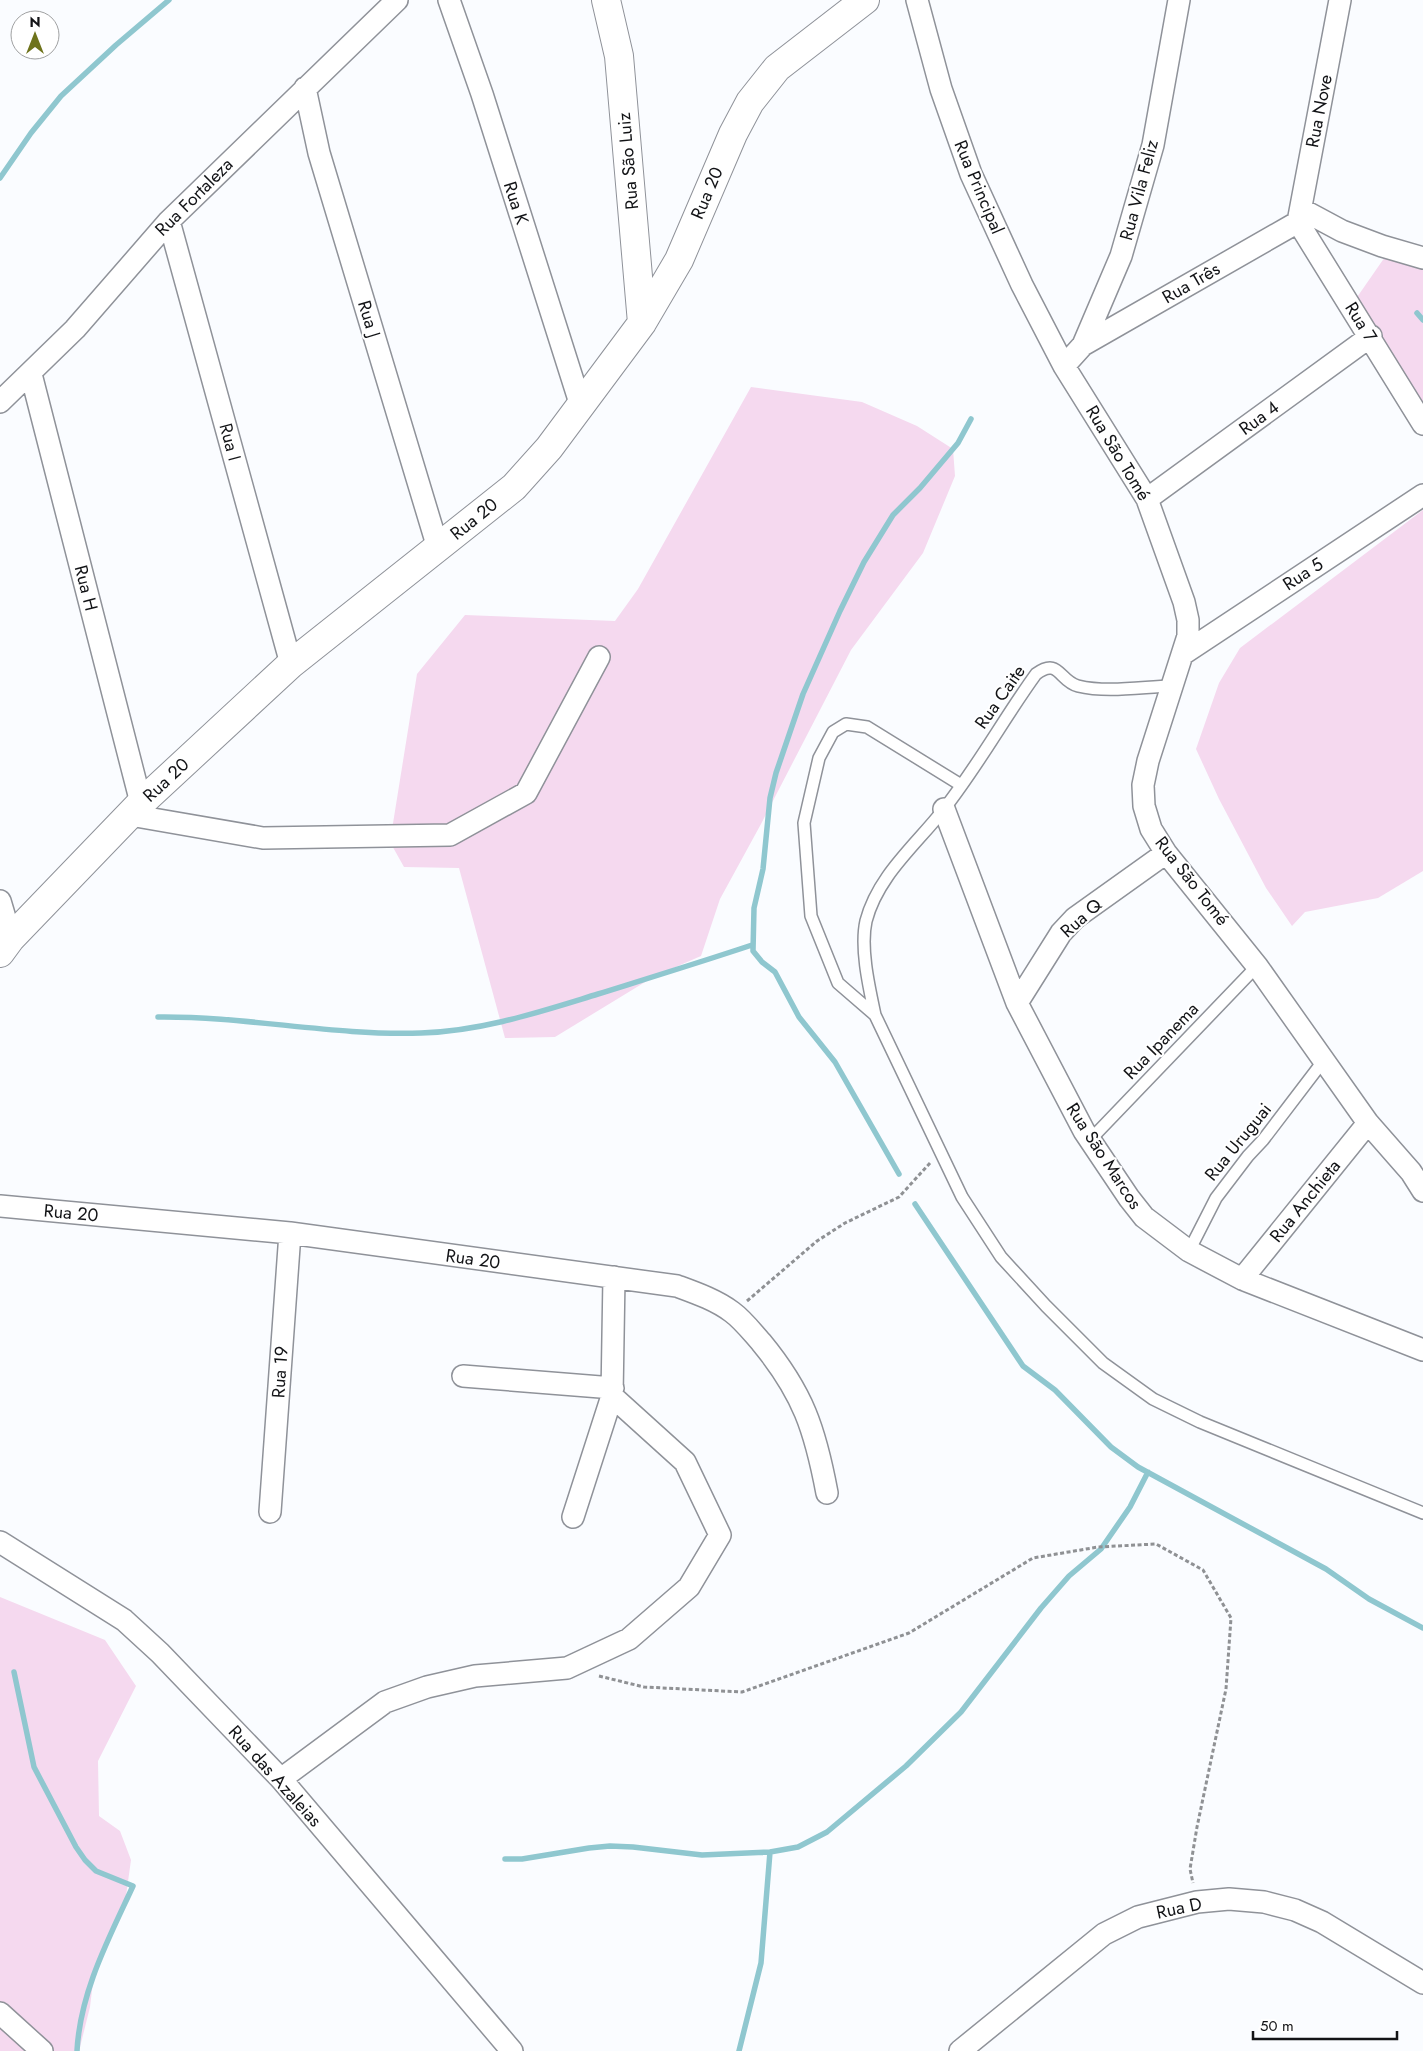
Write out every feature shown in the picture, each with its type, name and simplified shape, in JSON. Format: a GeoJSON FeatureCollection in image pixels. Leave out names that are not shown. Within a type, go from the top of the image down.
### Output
{"type":"FeatureCollection","features":[{"type":"Feature","properties":{"kind":"street","name":"Rua Fortaleza"},"geometry":{"type":"LineString","coordinates":[[0,402],[31,374],[75,329],[169,221],[397,0]]}},
{"type":"Feature","properties":{"kind":"street","name":"Rua K"},"geometry":{"type":"LineString","coordinates":[[449,0],[482,94],[581,406]]}},
{"type":"Feature","properties":{"kind":"street","name":"Rua São Luiz"},"geometry":{"type":"LineString","coordinates":[[606,0],[619,56],[642,322]]}},
{"type":"Feature","properties":{"kind":"street","name":"Rua Principal"},"geometry":{"type":"LineString","coordinates":[[916,0],[941,89],[971,174],[1022,285],[1064,366]]}},
{"type":"Feature","properties":{"kind":"street","name":"Rua Vila Feliz"},"geometry":{"type":"LineString","coordinates":[[1064,366],[1083,345],[1121,256],[1153,145],[1179,0]]}},
{"type":"Feature","properties":{"kind":"street","name":"Rua Nove"},"geometry":{"type":"LineString","coordinates":[[1300,215],[1340,0]]}},
{"type":"Feature","properties":{"kind":"street","name":"Rua 20"},"geometry":{"type":"LineString","coordinates":[[6,946],[135,809],[291,664],[514,487],[549,448],[642,322],[679,260],[722,158],[750,102],[777,68],[851,2]]}},
{"type":"Feature","properties":{"kind":"street","name":"Rua J"},"geometry":{"type":"LineString","coordinates":[[305,88],[318,153],[438,548]]}},
{"type":"Feature","properties":{"kind":"street","name":"Rua Três"},"geometry":{"type":"LineString","coordinates":[[1083,345],[1300,215]]}},
{"type":"Feature","properties":{"kind":"street"},"geometry":{"type":"LineString","coordinates":[[1300,215],[1382,246],[1423,258]]}},
{"type":"Feature","properties":{"kind":"street","name":"Rua 7"},"geometry":{"type":"LineString","coordinates":[[1300,215],[1423,424]]}},
{"type":"Feature","properties":{"kind":"street","name":"Rua I"},"geometry":{"type":"LineString","coordinates":[[169,221],[291,664]]}},
{"type":"Feature","properties":{"kind":"street","name":"Rua 4"},"geometry":{"type":"LineString","coordinates":[[1147,499],[1370,336]]}},
{"type":"Feature","properties":{"kind":"street","name":"Rua São Tomé"},"geometry":{"type":"LineString","coordinates":[[1064,366],[1147,499],[1184,602],[1188,620],[1188,636],[1148,761],[1143,784],[1144,806],[1151,829],[1166,853],[1258,966],[1368,1124],[1417,1172],[1423,1191]]}},
{"type":"Feature","properties":{"kind":"street","name":"Rua H"},"geometry":{"type":"LineString","coordinates":[[31,374],[135,809]]}},
{"type":"Feature","properties":{"kind":"street","name":"Rua 5"},"geometry":{"type":"LineString","coordinates":[[1183,654],[1423,495]]}},
{"type":"Feature","properties":{"kind":"street"},"geometry":{"type":"LineString","coordinates":[[135,809],[263,838],[450,835],[526,793],[599,657]]}},
{"type":"Feature","properties":{"kind":"street","name":"Rua São Marcos"},"geometry":{"type":"LineString","coordinates":[[944,809],[1017,1003],[1090,1140],[1144,1217],[1189,1251],[1242,1278],[1423,1350]]}},
{"type":"Feature","properties":{"kind":"street","name":"Rua Q"},"geometry":{"type":"LineString","coordinates":[[1017,1003],[1061,933],[1075,918],[1166,853]]}},
{"type":"Feature","properties":{"kind":"street"},"geometry":{"type":"LineString","coordinates":[[0,902],[6,946]]}},
{"type":"Feature","properties":{"kind":"street","name":"Rua Anchieta"},"geometry":{"type":"LineString","coordinates":[[1242,1278],[1368,1124]]}},
{"type":"Feature","properties":{"kind":"street","name":"Rua 20"},"geometry":{"type":"LineString","coordinates":[[0,1206],[290,1233],[677,1286],[707,1297],[733,1312],[775,1359],[794,1388],[809,1418],[820,1457],[827,1493]]}},
{"type":"Feature","properties":{"kind":"street","name":"Rua 19"},"geometry":{"type":"LineString","coordinates":[[270,1512],[290,1233]]}},
{"type":"Feature","properties":{"kind":"street"},"geometry":{"type":"LineString","coordinates":[[573,1517],[612,1392],[614,1277]]}},
{"type":"Feature","properties":{"kind":"street"},"geometry":{"type":"LineString","coordinates":[[281,1779],[385,1702],[427,1687],[475,1676],[567,1668],[629,1639],[689,1587],[720,1535],[684,1462],[612,1392],[463,1376]]}},
{"type":"Feature","properties":{"kind":"street","name":"Rua das Azaleias"},"geometry":{"type":"LineString","coordinates":[[0,1542],[124,1620],[160,1653],[281,1779],[512,2051]]}},
{"type":"Feature","properties":{"kind":"street","name":"Rua D"},"geometry":{"type":"LineString","coordinates":[[960,2051],[1104,1934],[1138,1917],[1197,1902],[1229,1899],[1264,1902],[1295,1910],[1322,1922],[1423,1983]]}},
{"type":"Feature","properties":{"kind":"street"},"geometry":{"type":"LineString","coordinates":[[0,2013],[42,2051]]}},
{"type":"Feature","properties":{"kind":"lane","name":"Rua Caite"},"geometry":{"type":"LineString","coordinates":[[875,1015],[869,987],[864,942],[866,921],[873,904],[892,870],[944,809],[1036,674],[1043,668],[1049,667],[1056,669],[1070,683],[1087,688],[1112,689],[1171,686]]}},
{"type":"Feature","properties":{"kind":"lane"},"geometry":{"type":"LineString","coordinates":[[961,785],[867,727],[846,724],[838,727],[833,732],[819,758],[804,822],[811,916],[838,983],[875,1015],[905,1074],[962,1197],[1001,1257],[1046,1306],[1103,1362],[1152,1399],[1200,1422],[1423,1513]]}},
{"type":"Feature","properties":{"kind":"lane","name":"Rua Ipanema"},"geometry":{"type":"LineString","coordinates":[[1090,1140],[1258,966]]}},
{"type":"Feature","properties":{"kind":"lane","name":"Rua Uruguai"},"geometry":{"type":"LineString","coordinates":[[1189,1251],[1216,1198],[1237,1170],[1264,1140],[1324,1060]]}},
{"type":"Feature","properties":{"kind":"path"},"geometry":{"type":"LineString","coordinates":[[733,1312],[817,1241],[845,1223],[899,1197],[940,1153]]}},
{"type":"Feature","properties":{"kind":"path"},"geometry":{"type":"LineString","coordinates":[[567,1668],[644,1687],[742,1692],[908,1633],[1033,1558],[1098,1547],[1156,1544],[1203,1570],[1231,1618],[1226,1688],[1190,1869],[1197,1902]]}},
{"type":"Feature","properties":{"kind":"shaded area"},"geometry":{"type":"Polygon","coordinates":[[[1387,254],[1423,264],[1423,437],[1368,343],[1353,303],[1387,254]]]}},
{"type":"Feature","properties":{"kind":"shaded area"},"geometry":{"type":"Polygon","coordinates":[[[751,387],[862,402],[917,426],[953,449],[955,476],[923,553],[851,650],[720,899],[701,956],[655,976],[555,1037],[505,1038],[459,868],[404,867],[390,842],[417,674],[465,615],[615,621],[638,589],[751,387]]]}},
{"type":"Feature","properties":{"kind":"shaded area"},"geometry":{"type":"Polygon","coordinates":[[[1423,510],[1423,871],[1378,898],[1305,912],[1292,926],[1266,888],[1219,799],[1196,749],[1219,683],[1240,648],[1423,510]]]}},
{"type":"Feature","properties":{"kind":"shaded area"},"geometry":{"type":"Polygon","coordinates":[[[0,1597],[105,1640],[136,1686],[98,1761],[99,1816],[120,1831],[131,1860],[125,1903],[94,1973],[90,2007],[79,2051],[0,2051],[0,1597]]]}},
{"type":"Feature","properties":{"kind":"waterway"},"geometry":{"type":"LineString","coordinates":[[0,178],[31,133],[61,96],[116,45],[169,0]]}},
{"type":"Feature","properties":{"kind":"waterway"},"geometry":{"type":"LineString","coordinates":[[1417,313],[1423,320]]}},
{"type":"Feature","properties":{"kind":"waterway"},"geometry":{"type":"LineString","coordinates":[[899,1174],[835,1062],[799,1017],[775,972],[762,962],[753,951],[754,908],[763,869],[770,798],[776,773],[803,694],[864,562],[893,515],[920,488],[958,443],[971,419]]}},
{"type":"Feature","properties":{"kind":"waterway"},"geometry":{"type":"LineString","coordinates":[[158,1017],[224,1020],[355,1032],[421,1033],[467,1029],[532,1014],[752,945]]}},
{"type":"Feature","properties":{"kind":"waterway"},"geometry":{"type":"LineString","coordinates":[[915,1204],[1023,1366],[1055,1390],[1111,1447],[1138,1467],[1326,1569],[1369,1599],[1423,1628]]}},
{"type":"Feature","properties":{"kind":"waterway"},"geometry":{"type":"LineString","coordinates":[[505,1859],[522,1859],[610,1846],[702,1855],[770,1852],[798,1847],[827,1832],[906,1766],[961,1712],[1041,1608],[1069,1576],[1101,1549],[1130,1507],[1148,1472]]}},
{"type":"Feature","properties":{"kind":"waterway"},"geometry":{"type":"LineString","coordinates":[[14,1672],[34,1767],[76,1847],[96,1871],[133,1886],[97,1966],[79,2029],[77,2051]]}},
{"type":"Feature","properties":{"kind":"waterway"},"geometry":{"type":"LineString","coordinates":[[739,2051],[761,1963],[770,1852]]}}]}
